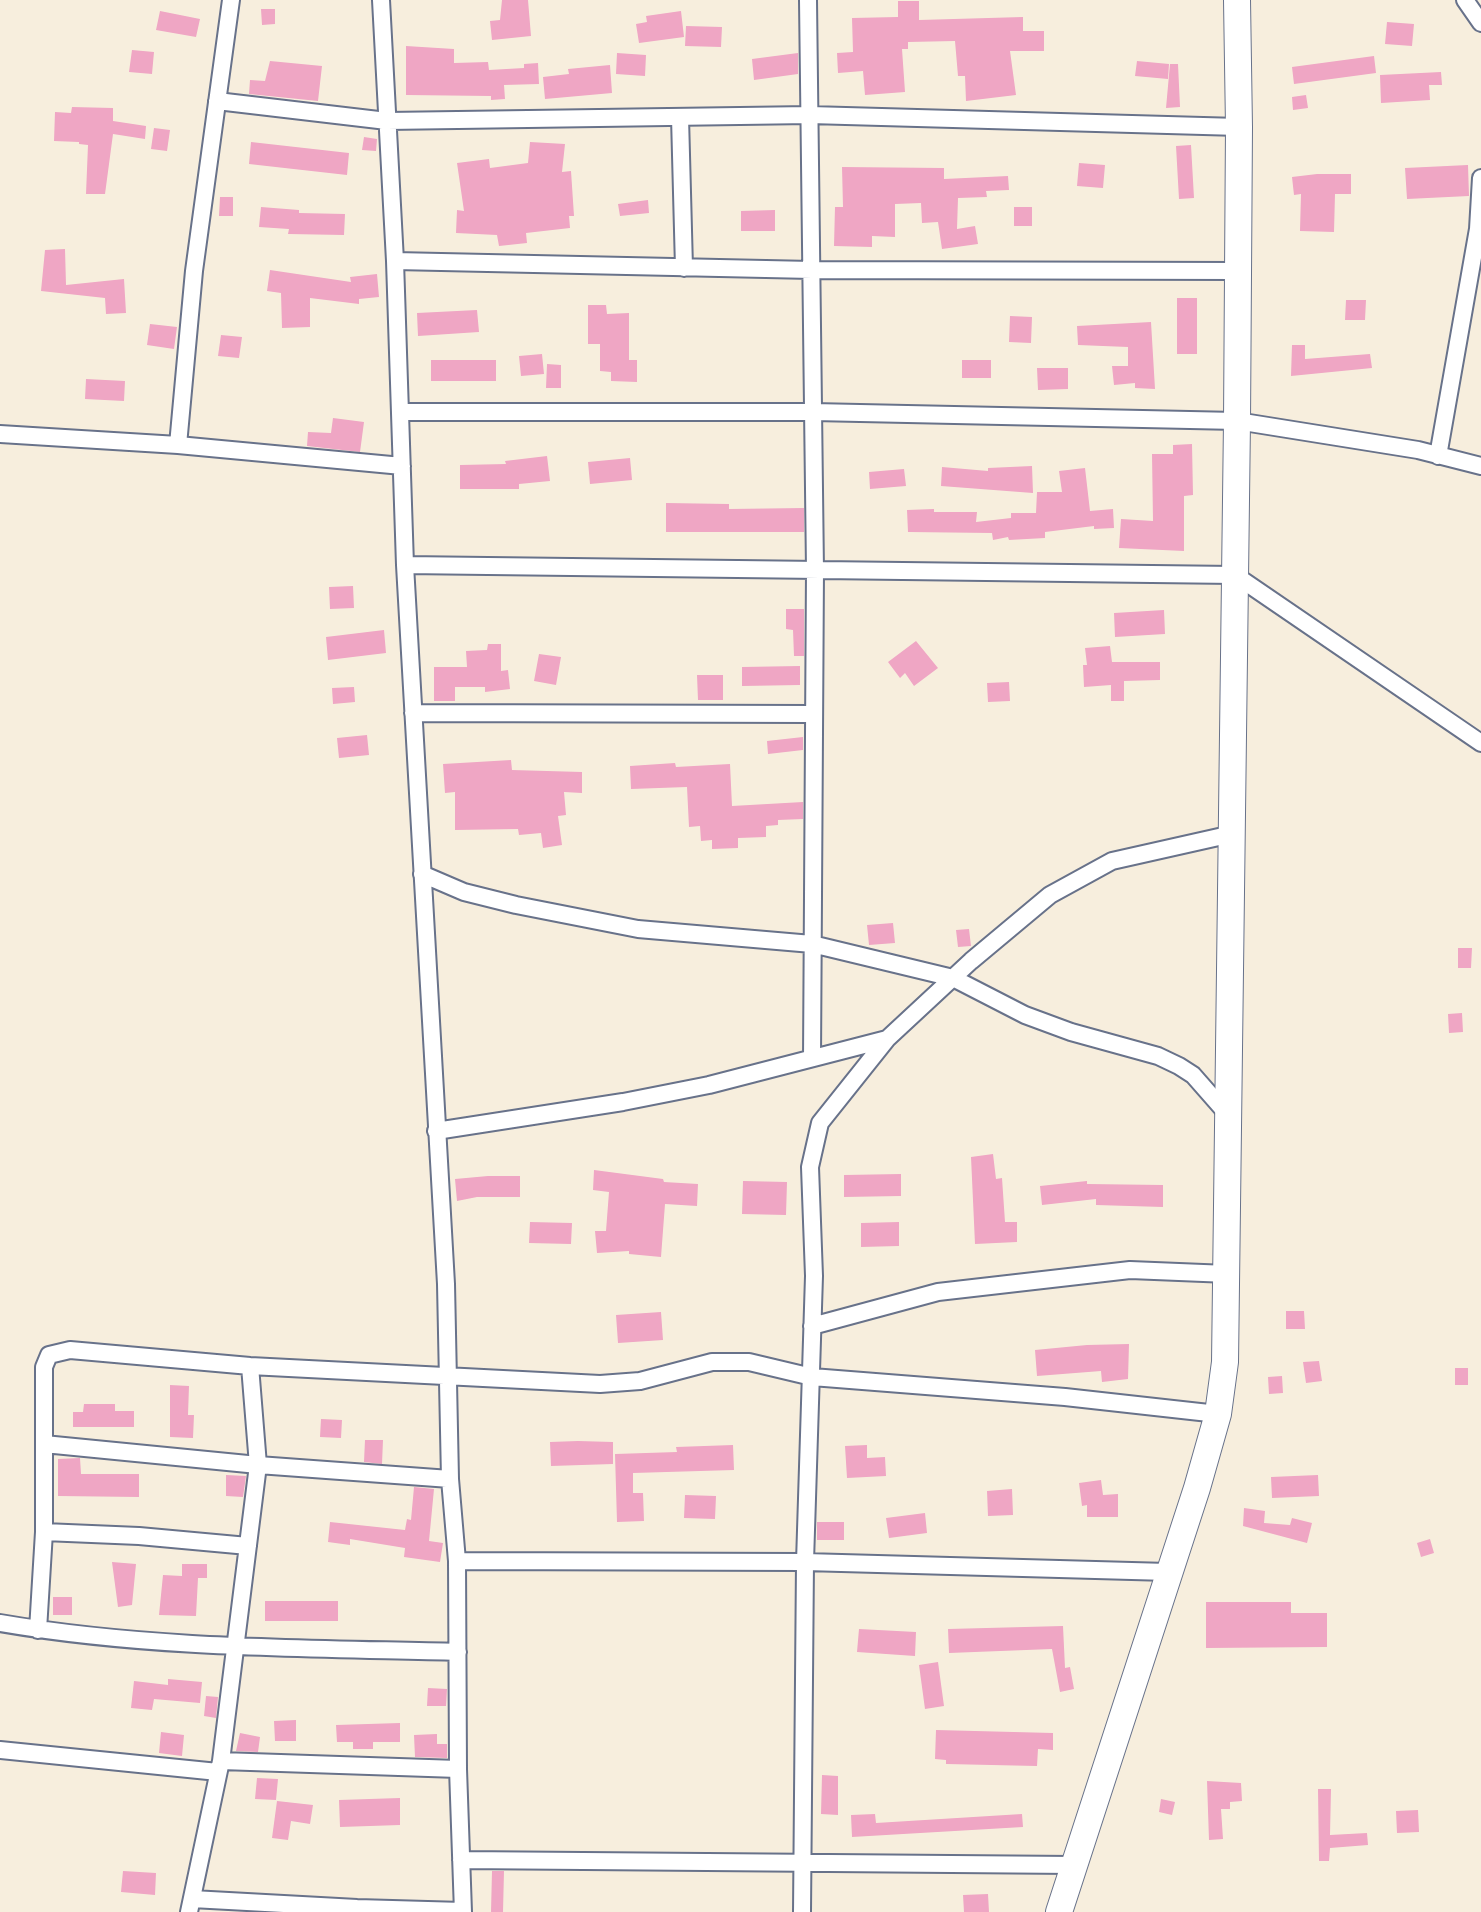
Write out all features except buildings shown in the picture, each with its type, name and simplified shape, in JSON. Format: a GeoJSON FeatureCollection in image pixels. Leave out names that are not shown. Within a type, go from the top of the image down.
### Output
{"type":"FeatureCollection","features":[{"type":"Feature","properties":{"kind":"main road"},"geometry":{"type":"LineString","coordinates":[[1059,1912],[1197,1488],[1218,1414],[1225,1362],[1228,1274],[1237,421],[1239,127],[1237,0]]}},
{"type":"Feature","properties":{"kind":"street"},"geometry":{"type":"LineString","coordinates":[[178,445],[193,281],[231,0]]}},
{"type":"Feature","properties":{"kind":"street"},"geometry":{"type":"LineString","coordinates":[[250,1366],[258,1465],[237,1646],[220,1766],[190,1905],[463,1912],[458,1769],[457,1561],[450,1479],[446,1284],[405,565],[395,261],[381,0]]}},
{"type":"Feature","properties":{"kind":"street"},"geometry":{"type":"LineString","coordinates":[[808,0],[815,570],[812,1058]]}},
{"type":"Feature","properties":{"kind":"street"},"geometry":{"type":"LineString","coordinates":[[1465,0],[1481,23]]}},
{"type":"Feature","properties":{"kind":"street"},"geometry":{"type":"LineString","coordinates":[[217,101],[387,121],[810,116],[1239,127]]}},
{"type":"Feature","properties":{"kind":"street"},"geometry":{"type":"LineString","coordinates":[[680,117],[684,268]]}},
{"type":"Feature","properties":{"kind":"street"},"geometry":{"type":"LineString","coordinates":[[1438,456],[1478,229],[1481,178]]}},
{"type":"Feature","properties":{"kind":"street"},"geometry":{"type":"LineString","coordinates":[[395,261],[812,270],[1238,271]]}},
{"type":"Feature","properties":{"kind":"street"},"geometry":{"type":"LineString","coordinates":[[400,412],[813,412],[1237,421],[1418,450],[1481,466]]}},
{"type":"Feature","properties":{"kind":"street"},"geometry":{"type":"LineString","coordinates":[[0,434],[178,445],[402,466]]}},
{"type":"Feature","properties":{"kind":"street"},"geometry":{"type":"LineString","coordinates":[[405,565],[1235,575],[1481,744]]}},
{"type":"Feature","properties":{"kind":"street"},"geometry":{"type":"LineString","coordinates":[[413,713],[814,714]]}},
{"type":"Feature","properties":{"kind":"street"},"geometry":{"type":"LineString","coordinates":[[802,1912],[805,1562],[814,1276],[810,1167],[820,1123],[887,1039],[953,978],[1050,895],[1112,861],[1232,834]]}},
{"type":"Feature","properties":{"kind":"street"},"geometry":{"type":"LineString","coordinates":[[422,874],[464,892],[516,905],[638,928],[812,944],[953,978],[1025,1015],[1071,1032],[1158,1056],[1179,1066],[1193,1076],[1229,1116]]}},
{"type":"Feature","properties":{"kind":"street"},"geometry":{"type":"LineString","coordinates":[[436,1131],[623,1102],[709,1085],[887,1039]]}},
{"type":"Feature","properties":{"kind":"street"},"geometry":{"type":"LineString","coordinates":[[812,1326],[938,1292],[1130,1270],[1228,1274]]}},
{"type":"Feature","properties":{"kind":"street"},"geometry":{"type":"LineString","coordinates":[[38,1630],[44,1532],[44,1367],[49,1355],[70,1350],[250,1366],[447,1378],[600,1384],[640,1381],[712,1362],[749,1362],[812,1377],[1065,1397],[1218,1414]]}},
{"type":"Feature","properties":{"kind":"street"},"geometry":{"type":"LineString","coordinates":[[44,1444],[258,1465],[450,1479]]}},
{"type":"Feature","properties":{"kind":"street"},"geometry":{"type":"LineString","coordinates":[[44,1532],[139,1536],[248,1546]]}},
{"type":"Feature","properties":{"kind":"street"},"geometry":{"type":"LineString","coordinates":[[457,1561],[805,1562],[1168,1572]]}},
{"type":"Feature","properties":{"kind":"street"},"geometry":{"type":"LineString","coordinates":[[0,1623],[38,1630],[237,1646],[458,1652]]}},
{"type":"Feature","properties":{"kind":"street"},"geometry":{"type":"LineString","coordinates":[[0,1750],[220,1766],[458,1769]]}},
{"type":"Feature","properties":{"kind":"street"},"geometry":{"type":"LineString","coordinates":[[460,1860],[1074,1865]]}}]}
